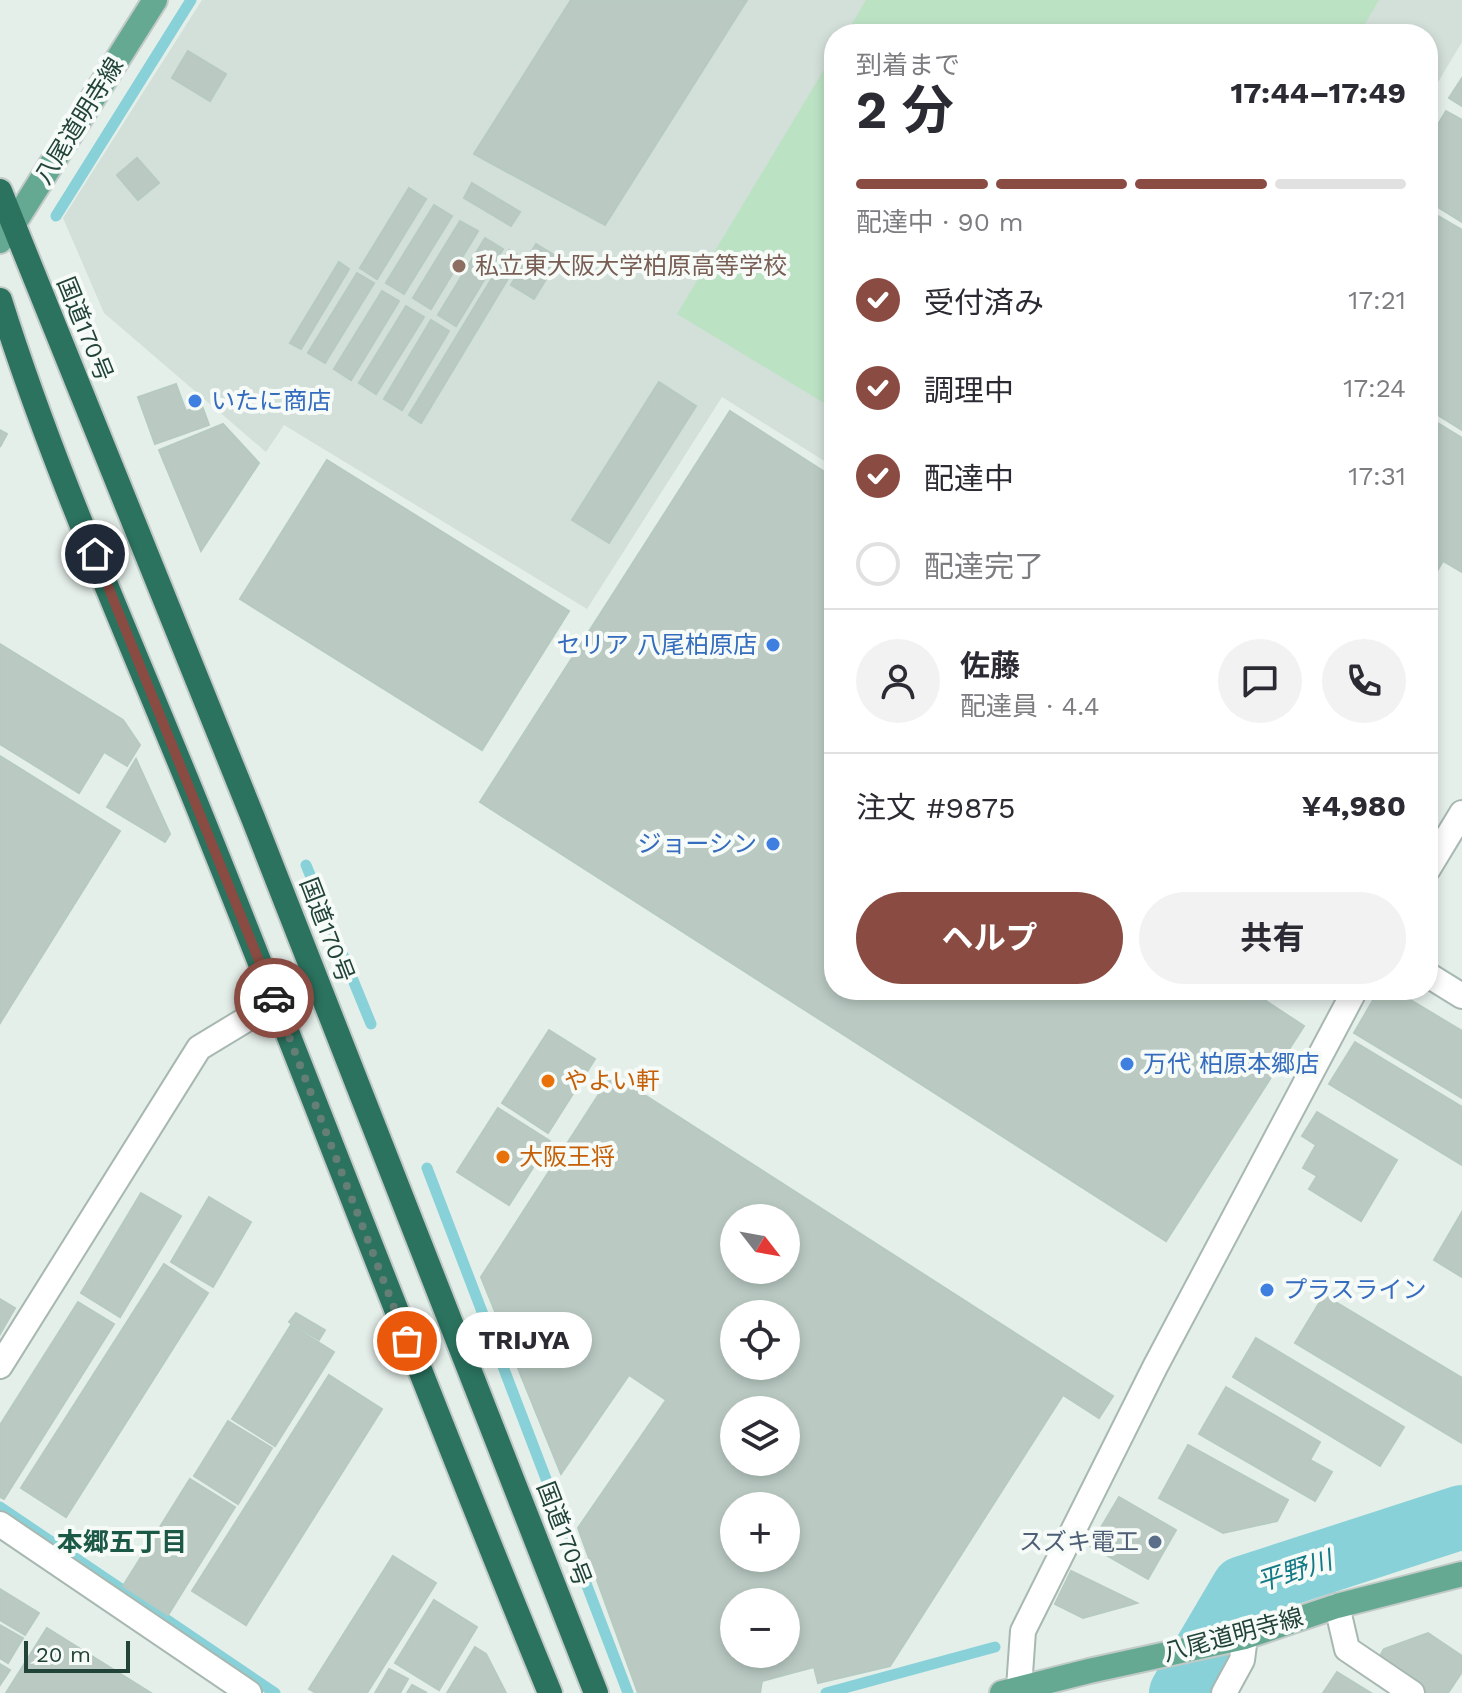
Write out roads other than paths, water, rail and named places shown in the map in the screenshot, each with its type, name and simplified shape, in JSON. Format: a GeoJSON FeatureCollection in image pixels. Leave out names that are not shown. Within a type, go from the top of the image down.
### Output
{"type":"FeatureCollection","features":[{"type":"Feature","properties":{"kind":"highway","name":"国道170号"},"geometry":{"type":"LineString","coordinates":[[0,191],[7,233],[253,818],[596,1693]]}},
{"type":"Feature","properties":{"kind":"highway"},"geometry":{"type":"LineString","coordinates":[[0,300],[26,384],[275,1002],[445,1440],[550,1693]]}},
{"type":"Feature","properties":{"kind":"main road","name":"八尾道明寺線"},"geometry":{"type":"LineString","coordinates":[[7,233],[155,0]]}},
{"type":"Feature","properties":{"kind":"main road","name":"八尾道明寺線"},"geometry":{"type":"LineString","coordinates":[[1011,1691],[1058,1686],[1191,1647],[1245,1637],[1337,1606],[1462,1574]]}},
{"type":"Feature","properties":{"kind":"street"},"geometry":{"type":"LineString","coordinates":[[1438,853],[1462,813]]}},
{"type":"Feature","properties":{"kind":"street"},"geometry":{"type":"LineString","coordinates":[[1438,981],[1462,996]]}},
{"type":"Feature","properties":{"kind":"street"},"geometry":{"type":"LineString","coordinates":[[1011,1691],[1023,1631],[1155,1367],[1350,1000]]}},
{"type":"Feature","properties":{"kind":"street"},"geometry":{"type":"LineString","coordinates":[[0,1366],[199,1048],[275,1002]]}},
{"type":"Feature","properties":{"kind":"street"},"geometry":{"type":"LineString","coordinates":[[0,1524],[249,1693]]}},
{"type":"Feature","properties":{"kind":"street"},"geometry":{"type":"LineString","coordinates":[[1337,1606],[1347,1649],[1412,1693]]}},
{"type":"Feature","properties":{"kind":"street"},"geometry":{"type":"LineString","coordinates":[[1224,1693],[1242,1660],[1245,1637]]}},
{"type":"Feature","properties":{"kind":"waterway"},"geometry":{"type":"LineString","coordinates":[[56,216],[191,0]]}},
{"type":"Feature","properties":{"kind":"waterway"},"geometry":{"type":"LineString","coordinates":[[306,865],[371,1024]]}},
{"type":"Feature","properties":{"kind":"waterway"},"geometry":{"type":"LineString","coordinates":[[427,1168],[628,1693]]}},
{"type":"Feature","properties":{"kind":"waterway"},"geometry":{"type":"LineString","coordinates":[[0,1507],[275,1693]]}},
{"type":"Feature","properties":{"kind":"waterway","name":"平野川"},"geometry":{"type":"LineString","coordinates":[[1181,1693],[1243,1588],[1462,1517]]}},
{"type":"Feature","properties":{"kind":"waterway"},"geometry":{"type":"LineString","coordinates":[[1228,1593],[1243,1588]]}},
{"type":"Feature","properties":{"kind":"waterway"},"geometry":{"type":"LineString","coordinates":[[826,1693],[995,1647]]}},
{"type":"Feature","properties":{"kind":"place","name":"私立東大阪大学柏原高等学校"},"geometry":{"type":"Point","coordinates":[459,266]}},
{"type":"Feature","properties":{"kind":"place","name":"いたに商店"},"geometry":{"type":"Point","coordinates":[195,401]}},
{"type":"Feature","properties":{"kind":"place","name":"セリア 八尾柏原店"},"geometry":{"type":"Point","coordinates":[773,645]}},
{"type":"Feature","properties":{"kind":"place","name":"ジョーシン"},"geometry":{"type":"Point","coordinates":[773,844]}},
{"type":"Feature","properties":{"kind":"place","name":"万代 柏原本郷店"},"geometry":{"type":"Point","coordinates":[1127,1064]}},
{"type":"Feature","properties":{"kind":"place","name":"やよい軒"},"geometry":{"type":"Point","coordinates":[548,1081]}},
{"type":"Feature","properties":{"kind":"place","name":"大阪王将"},"geometry":{"type":"Point","coordinates":[503,1157]}},
{"type":"Feature","properties":{"kind":"place","name":"プラスライン"},"geometry":{"type":"Point","coordinates":[1267,1290]}},
{"type":"Feature","properties":{"kind":"place","name":"TRIJYA"},"geometry":{"type":"Point","coordinates":[407,1341]}},
{"type":"Feature","properties":{"kind":"place","name":"スズキ電工"},"geometry":{"type":"Point","coordinates":[1155,1542]}},
{"type":"Feature","properties":{"kind":"district","name":"本郷五丁目"},"geometry":{"type":"Point","coordinates":[122,1542]}}]}
